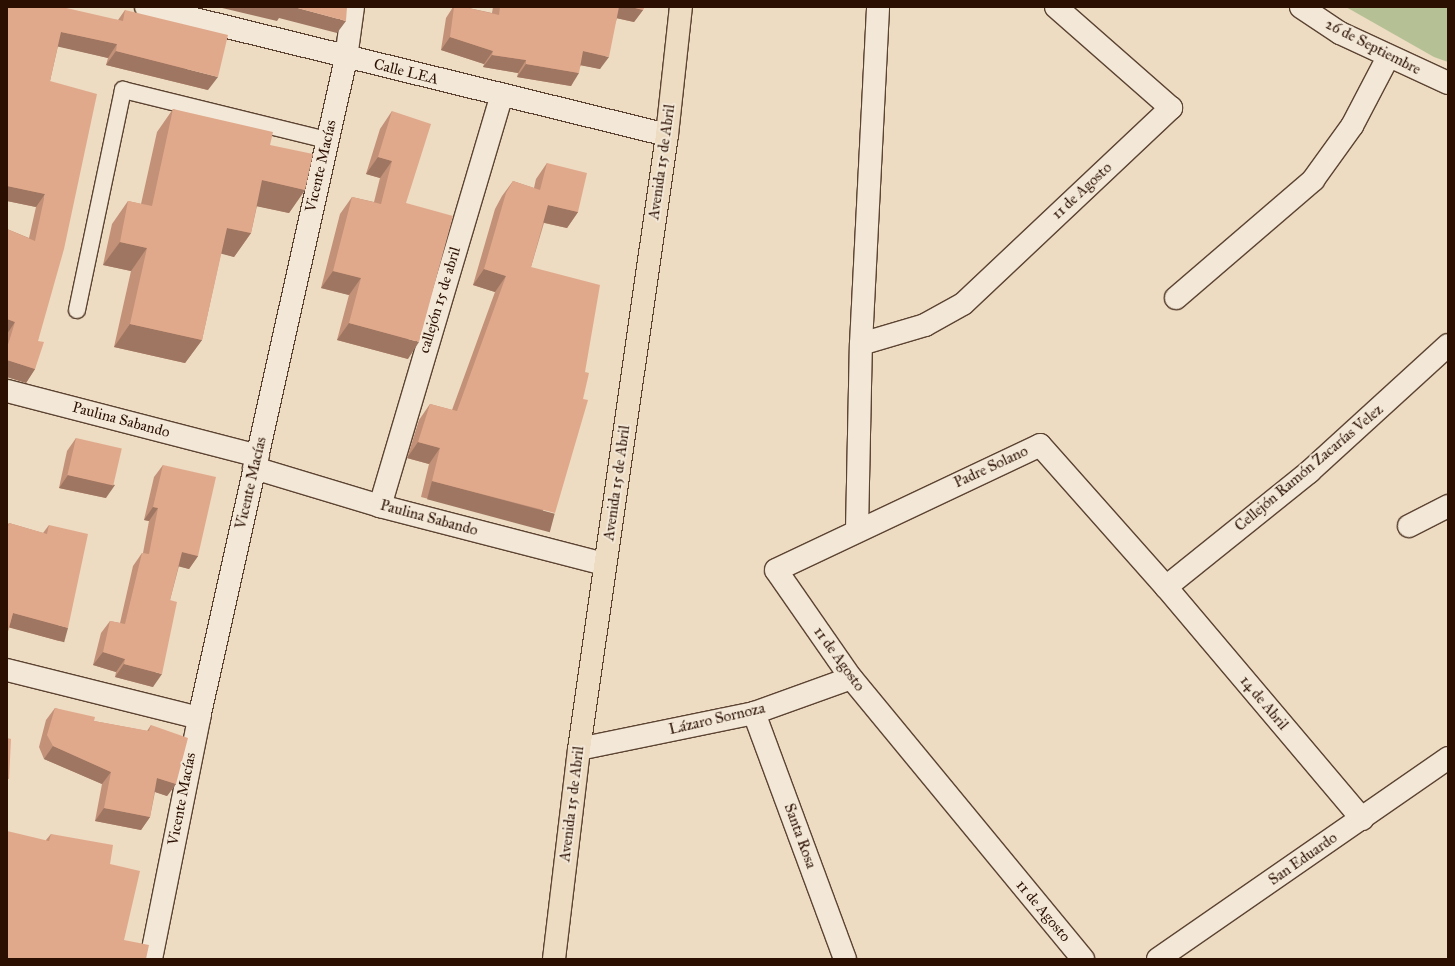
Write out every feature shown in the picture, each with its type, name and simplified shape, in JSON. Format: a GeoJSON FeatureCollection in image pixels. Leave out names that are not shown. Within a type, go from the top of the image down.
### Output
{"type":"FeatureCollection","features":[{"type":"Feature","properties":{"kind":"main road","name":"Avenida 15 de Abril"},"geometry":{"type":"LineString","coordinates":[[554,959],[579,749],[667,135],[681,7]]}},
{"type":"Feature","properties":{"kind":"street","name":"Calle LEA"},"geometry":{"type":"LineString","coordinates":[[146,7],[346,58],[667,135]]}},
{"type":"Feature","properties":{"kind":"street","name":"Vicente Macías"},"geometry":{"type":"LineString","coordinates":[[151,959],[198,718],[346,58],[353,7]]}},
{"type":"Feature","properties":{"kind":"street"},"geometry":{"type":"LineString","coordinates":[[857,530],[861,344],[878,7]]}},
{"type":"Feature","properties":{"kind":"street","name":"11 de Agosto"},"geometry":{"type":"LineString","coordinates":[[861,344],[925,325],[963,304],[1171,108],[1056,7]]}},
{"type":"Feature","properties":{"kind":"street","name":"26 de Septiembre"},"geometry":{"type":"LineString","coordinates":[[1300,7],[1340,33],[1388,57],[1448,83]]}},
{"type":"Feature","properties":{"kind":"street"},"geometry":{"type":"LineString","coordinates":[[1176,298],[1313,180],[1352,126],[1388,57]]}},
{"type":"Feature","properties":{"kind":"street","name":"callejón 15 de abril"},"geometry":{"type":"LineString","coordinates":[[380,506],[502,95]]}},
{"type":"Feature","properties":{"kind":"street","name":"Cellejón Ramón Zacarías Velez"},"geometry":{"type":"LineString","coordinates":[[1166,587],[1309,472],[1448,345]]}},
{"type":"Feature","properties":{"kind":"street","name":"Paulina Sabando"},"geometry":{"type":"LineString","coordinates":[[7,391],[256,462],[380,506],[605,564]]}},
{"type":"Feature","properties":{"kind":"street","name":"Padre Solano"},"geometry":{"type":"LineString","coordinates":[[857,530],[1040,444],[1166,587]]}},
{"type":"Feature","properties":{"kind":"street"},"geometry":{"type":"LineString","coordinates":[[1409,526],[1448,506]]}},
{"type":"Feature","properties":{"kind":"street","name":"11 de Agosto"},"geometry":{"type":"LineString","coordinates":[[857,530],[776,570],[851,678],[1083,959]]}},
{"type":"Feature","properties":{"kind":"street","name":"14 de Abril"},"geometry":{"type":"LineString","coordinates":[[1166,587],[1362,819]]}},
{"type":"Feature","properties":{"kind":"street"},"geometry":{"type":"LineString","coordinates":[[7,670],[198,718]]}},
{"type":"Feature","properties":{"kind":"street","name":"Lázaro Sornoza"},"geometry":{"type":"LineString","coordinates":[[579,749],[754,713],[851,678]]}},
{"type":"Feature","properties":{"kind":"street","name":"Santa Rosa"},"geometry":{"type":"LineString","coordinates":[[754,713],[845,959]]}},
{"type":"Feature","properties":{"kind":"street","name":"San Eduardo"},"geometry":{"type":"LineString","coordinates":[[1158,959],[1448,758]]}},
{"type":"Feature","properties":{"kind":"lane"},"geometry":{"type":"LineString","coordinates":[[77,310],[123,90],[327,140]]}},
{"type":"Feature","properties":{"kind":"green space"},"geometry":{"type":"Polygon","coordinates":[[[1346,7],[1448,7],[1448,62],[1434,57],[1346,7]]]}},
{"type":"Feature","properties":{"kind":"building"},"geometry":{"type":"Polygon","coordinates":[[[7,7],[62,7],[123,21],[125,10],[228,35],[218,77],[116,51],[117,44],[61,32],[50,81],[97,94],[64,249],[38,341],[44,342],[35,369],[7,360],[7,348],[15,322],[7,319],[7,229],[35,241],[45,194],[7,186],[7,7]]]}},
{"type":"Feature","properties":{"kind":"building"},"geometry":{"type":"Polygon","coordinates":[[[294,7],[347,7],[346,21],[294,7]]]}},
{"type":"Feature","properties":{"kind":"building"},"geometry":{"type":"Polygon","coordinates":[[[454,7],[464,7],[499,15],[500,7],[619,7],[609,57],[583,51],[579,73],[526,64],[526,60],[492,55],[493,51],[450,37],[454,7]]]}},
{"type":"Feature","properties":{"kind":"building"},"geometry":{"type":"Polygon","coordinates":[[[631,7],[644,7],[643,10],[631,7]]]}},
{"type":"Feature","properties":{"kind":"building"},"geometry":{"type":"Polygon","coordinates":[[[173,109],[273,132],[270,145],[313,154],[305,190],[262,180],[251,233],[227,228],[202,340],[130,324],[147,248],[120,242],[128,201],[152,206],[173,109]]]}},
{"type":"Feature","properties":{"kind":"building"},"geometry":{"type":"Polygon","coordinates":[[[392,111],[431,124],[406,203],[453,216],[419,342],[349,323],[361,278],[333,271],[352,197],[381,204],[392,161],[378,157],[392,111]]]}},
{"type":"Feature","properties":{"kind":"building"},"geometry":{"type":"Polygon","coordinates":[[[547,163],[587,173],[578,212],[548,205],[531,267],[600,285],[585,372],[589,373],[583,399],[588,400],[555,513],[432,481],[440,448],[418,442],[430,404],[457,411],[506,276],[484,269],[506,193],[513,181],[540,190],[547,163]]]}},
{"type":"Feature","properties":{"kind":"building"},"geometry":{"type":"Polygon","coordinates":[[[76,438],[122,449],[113,486],[67,475],[76,438]]]}},
{"type":"Feature","properties":{"kind":"building"},"geometry":{"type":"Polygon","coordinates":[[[163,465],[216,477],[198,556],[182,552],[170,600],[177,602],[162,674],[124,664],[125,659],[103,652],[110,621],[125,624],[142,553],[149,554],[158,508],[153,507],[163,465]]]}},
{"type":"Feature","properties":{"kind":"building"},"geometry":{"type":"Polygon","coordinates":[[[9,523],[47,534],[49,525],[88,534],[68,628],[13,613],[7,635],[7,530],[9,523]]]}},
{"type":"Feature","properties":{"kind":"building"},"geometry":{"type":"Polygon","coordinates":[[[55,708],[95,717],[94,721],[149,731],[151,725],[188,738],[176,784],[157,778],[150,817],[104,808],[111,772],[53,746],[47,735],[55,708]]]}},
{"type":"Feature","properties":{"kind":"building"},"geometry":{"type":"Polygon","coordinates":[[[7,738],[11,739],[9,779],[7,779],[7,738]]]}},
{"type":"Feature","properties":{"kind":"building"},"geometry":{"type":"Polygon","coordinates":[[[7,831],[49,841],[51,834],[113,845],[110,864],[140,871],[124,940],[149,945],[146,959],[7,959],[7,831]]]}}]}
